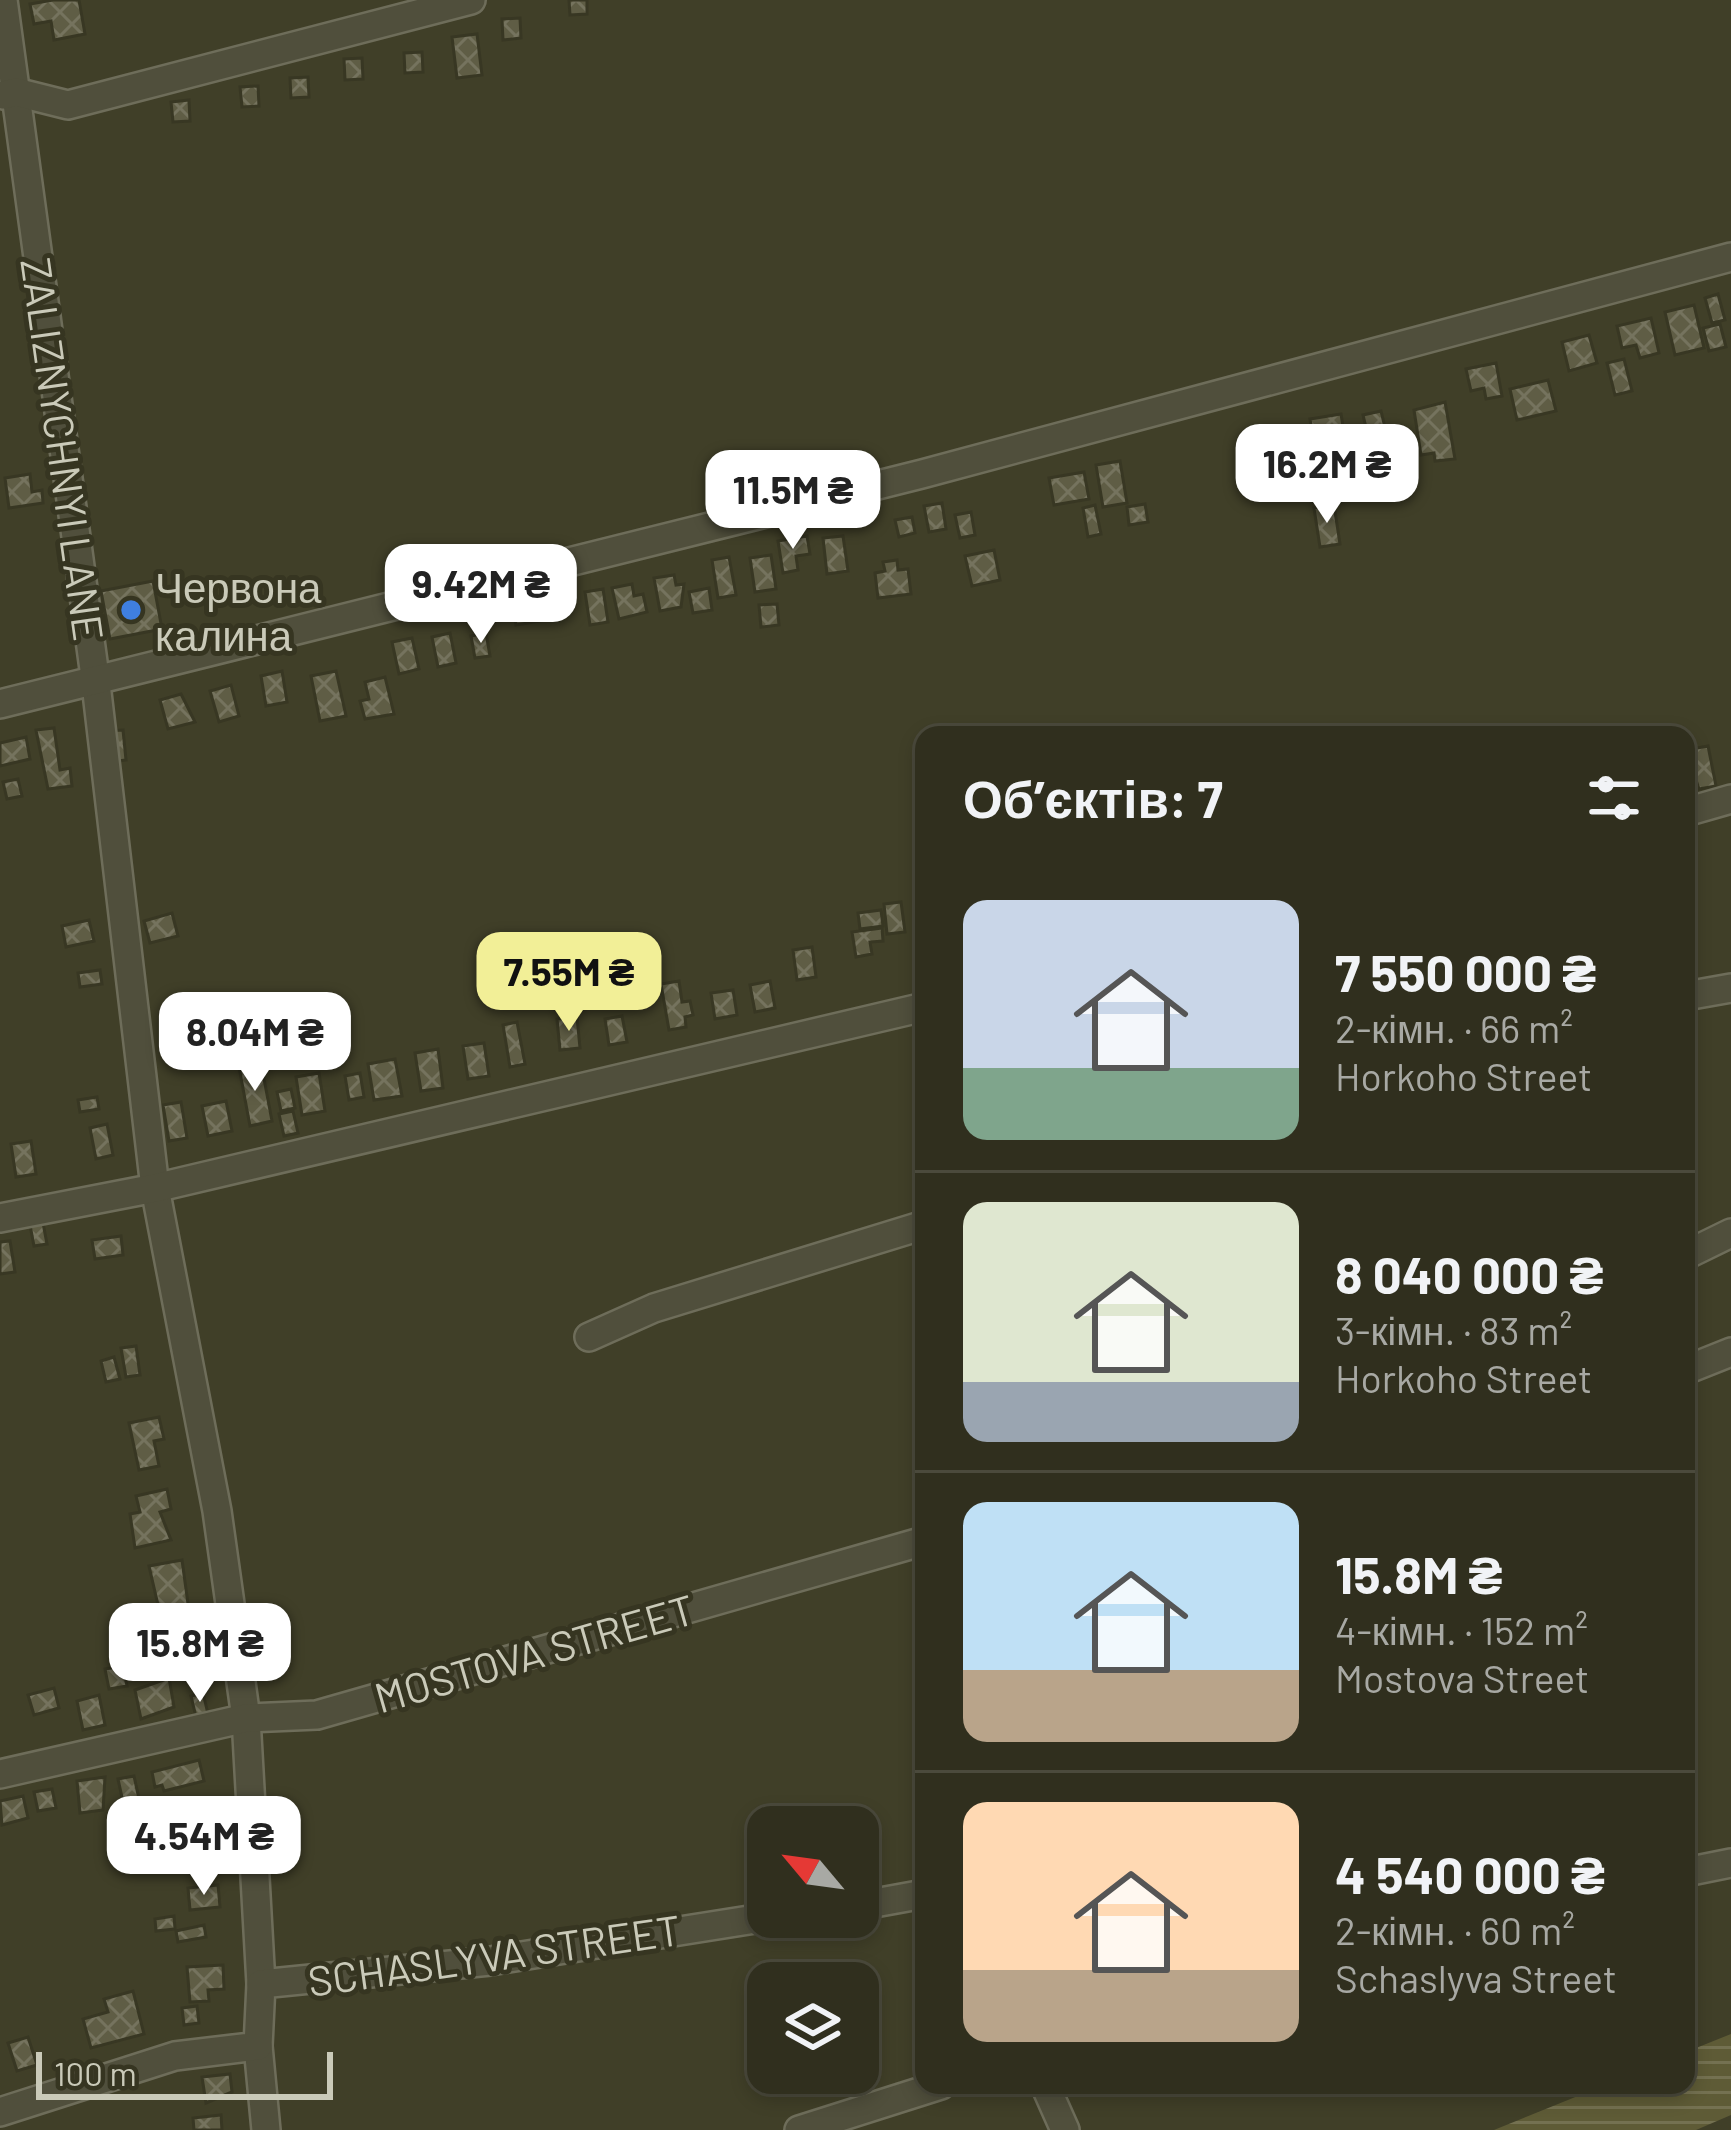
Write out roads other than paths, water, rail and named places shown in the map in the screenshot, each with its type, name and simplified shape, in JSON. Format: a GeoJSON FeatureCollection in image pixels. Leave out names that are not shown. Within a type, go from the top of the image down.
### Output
{"type":"FeatureCollection","features":[{"type":"Feature","properties":{"kind":"street","name":"ZALIZNYCHNYI LANE"},"geometry":{"type":"LineString","coordinates":[[3,0],[8,94],[96,684],[155,1187],[217,1511],[246,1718],[261,1984]]}},
{"type":"Feature","properties":{"kind":"street"},"geometry":{"type":"LineString","coordinates":[[8,94],[68,106],[472,0]]}},
{"type":"Feature","properties":{"kind":"street"},"geometry":{"type":"LineString","coordinates":[[0,704],[96,684],[922,474],[1731,257]]}},
{"type":"Feature","properties":{"kind":"street"},"geometry":{"type":"LineString","coordinates":[[1695,810],[1731,800]]}},
{"type":"Feature","properties":{"kind":"street"},"geometry":{"type":"LineString","coordinates":[[1695,994],[1731,988]]}},
{"type":"Feature","properties":{"kind":"street"},"geometry":{"type":"LineString","coordinates":[[0,1217],[155,1187],[915,1009]]}},
{"type":"Feature","properties":{"kind":"street"},"geometry":{"type":"LineString","coordinates":[[589,1336],[654,1308],[915,1228]]}},
{"type":"Feature","properties":{"kind":"street"},"geometry":{"type":"LineString","coordinates":[[1695,1251],[1731,1233]]}},
{"type":"Feature","properties":{"kind":"street"},"geometry":{"type":"LineString","coordinates":[[1695,1366],[1731,1352]]}},
{"type":"Feature","properties":{"kind":"street","name":"MOSTOVA STREET"},"geometry":{"type":"LineString","coordinates":[[0,1774],[246,1718],[316,1715],[915,1544]]}},
{"type":"Feature","properties":{"kind":"street"},"geometry":{"type":"LineString","coordinates":[[1695,1870],[1731,1863]]}},
{"type":"Feature","properties":{"kind":"street"},"geometry":{"type":"LineString","coordinates":[[879,1902],[915,1896]]}},
{"type":"Feature","properties":{"kind":"street","name":"SCHASLYVA STREET"},"geometry":{"type":"LineString","coordinates":[[266,2130],[258,2046],[261,1984],[490,1960],[747,1920]]}},
{"type":"Feature","properties":{"kind":"street"},"geometry":{"type":"LineString","coordinates":[[0,2112],[175,2056],[258,2046]]}},
{"type":"Feature","properties":{"kind":"street"},"geometry":{"type":"LineString","coordinates":[[799,2130],[915,2093]]}},
{"type":"Feature","properties":{"kind":"street"},"geometry":{"type":"LineString","coordinates":[[1049,2094],[1064,2130]]}},
{"type":"Feature","properties":{"kind":"place","name":"Червона калина"},"geometry":{"type":"Point","coordinates":[131,610]}}]}
